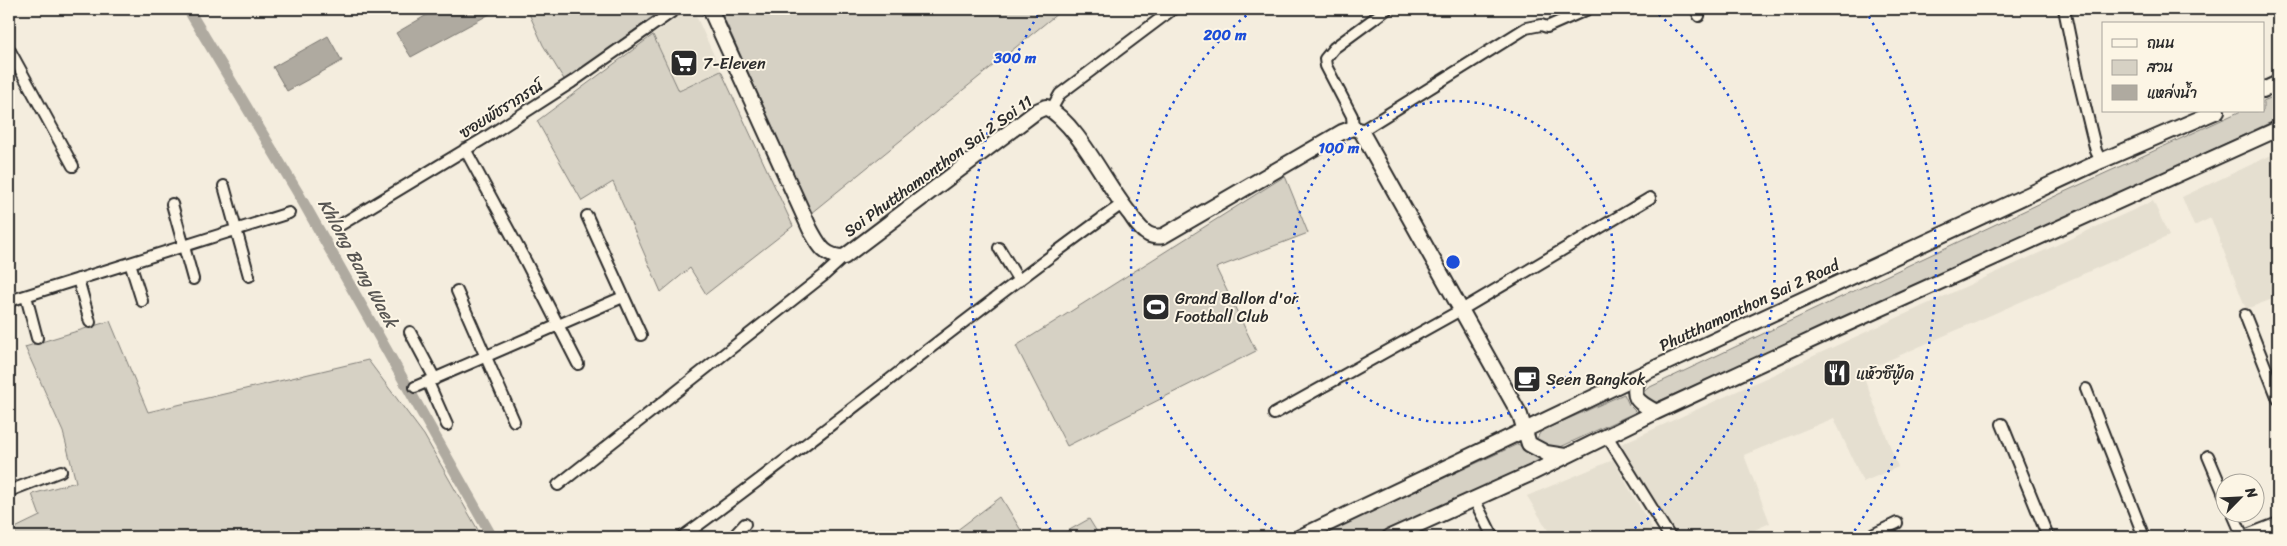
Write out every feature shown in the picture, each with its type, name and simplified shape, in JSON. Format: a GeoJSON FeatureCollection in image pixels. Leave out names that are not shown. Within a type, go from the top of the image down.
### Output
{"type":"FeatureCollection","features":[{"type":"Feature","properties":{"kind":"main road","name":"Soi Phutthamonthon Sai 2 Soi 11"},"geometry":{"type":"LineString","coordinates":[[710,9],[810,230],[822,250],[832,257],[844,257],[1037,111],[1046,107],[1056,113],[1073,132],[1122,204],[1146,233],[1154,237],[1163,236],[1357,129]]}},
{"type":"Feature","properties":{"kind":"main road"},"geometry":{"type":"LineString","coordinates":[[2264,90],[2278,83]]}},
{"type":"Feature","properties":{"kind":"main road","name":"Phutthamonthon Sai 2 Road"},"geometry":{"type":"LineString","coordinates":[[1300,537],[1640,375],[2101,161],[2215,112]]}},
{"type":"Feature","properties":{"kind":"main road"},"geometry":{"type":"LineString","coordinates":[[1357,129],[1462,310],[1526,430],[1529,444],[1546,452],[1565,456]]}},
{"type":"Feature","properties":{"kind":"main road"},"geometry":{"type":"LineString","coordinates":[[1390,537],[1656,412],[2278,129]]}},
{"type":"Feature","properties":{"kind":"main road"},"geometry":{"type":"LineString","coordinates":[[1640,375],[1634,390],[1635,396],[1639,402],[1656,412]]}},
{"type":"Feature","properties":{"kind":"street","name":"ซอยพัชราภรณ์"},"geometry":{"type":"LineString","coordinates":[[336,227],[572,82],[676,9]]}},
{"type":"Feature","properties":{"kind":"street"},"geometry":{"type":"LineString","coordinates":[[1051,110],[1060,94],[1173,9]]}},
{"type":"Feature","properties":{"kind":"street"},"geometry":{"type":"LineString","coordinates":[[1387,9],[1334,48],[1325,59],[1326,66],[1357,129],[1526,28],[1541,25],[1546,27],[1561,23],[1588,9]]}},
{"type":"Feature","properties":{"kind":"street"},"geometry":{"type":"LineString","coordinates":[[2064,9],[2078,77],[2101,161]]}},
{"type":"Feature","properties":{"kind":"street"},"geometry":{"type":"LineString","coordinates":[[9,49],[73,166]]}},
{"type":"Feature","properties":{"kind":"street"},"geometry":{"type":"LineString","coordinates":[[465,149],[578,364]]}},
{"type":"Feature","properties":{"kind":"street"},"geometry":{"type":"LineString","coordinates":[[224,186],[250,276]]}},
{"type":"Feature","properties":{"kind":"street"},"geometry":{"type":"LineString","coordinates":[[1274,414],[1462,310],[1650,198]]}},
{"type":"Feature","properties":{"kind":"street"},"geometry":{"type":"LineString","coordinates":[[172,204],[193,279]]}},
{"type":"Feature","properties":{"kind":"street"},"geometry":{"type":"LineString","coordinates":[[682,537],[745,492],[1122,204]]}},
{"type":"Feature","properties":{"kind":"street"},"geometry":{"type":"LineString","coordinates":[[9,301],[289,213]]}},
{"type":"Feature","properties":{"kind":"street"},"geometry":{"type":"LineString","coordinates":[[586,216],[641,335]]}},
{"type":"Feature","properties":{"kind":"street"},"geometry":{"type":"LineString","coordinates":[[998,248],[1019,281]]}},
{"type":"Feature","properties":{"kind":"street"},"geometry":{"type":"LineString","coordinates":[[558,485],[823,276],[844,257]]}},
{"type":"Feature","properties":{"kind":"street"},"geometry":{"type":"LineString","coordinates":[[130,263],[142,301]]}},
{"type":"Feature","properties":{"kind":"street"},"geometry":{"type":"LineString","coordinates":[[78,279],[90,322]]}},
{"type":"Feature","properties":{"kind":"street"},"geometry":{"type":"LineString","coordinates":[[458,291],[514,422]]}},
{"type":"Feature","properties":{"kind":"street"},"geometry":{"type":"LineString","coordinates":[[26,296],[37,338]]}},
{"type":"Feature","properties":{"kind":"street"},"geometry":{"type":"LineString","coordinates":[[415,387],[622,297]]}},
{"type":"Feature","properties":{"kind":"street"},"geometry":{"type":"LineString","coordinates":[[2244,314],[2278,398]]}},
{"type":"Feature","properties":{"kind":"street"},"geometry":{"type":"LineString","coordinates":[[410,332],[431,380],[447,425]]}},
{"type":"Feature","properties":{"kind":"street"},"geometry":{"type":"LineString","coordinates":[[2086,389],[2144,537]]}},
{"type":"Feature","properties":{"kind":"street"},"geometry":{"type":"LineString","coordinates":[[2002,424],[2048,537]]}},
{"type":"Feature","properties":{"kind":"street"},"geometry":{"type":"LineString","coordinates":[[1606,436],[1670,537]]}},
{"type":"Feature","properties":{"kind":"street"},"geometry":{"type":"LineString","coordinates":[[2208,456],[2216,474]]}},
{"type":"Feature","properties":{"kind":"street"},"geometry":{"type":"LineString","coordinates":[[9,491],[61,471]]}},
{"type":"Feature","properties":{"kind":"street"},"geometry":{"type":"LineString","coordinates":[[1474,499],[1494,537]]}},
{"type":"Feature","properties":{"kind":"street"},"geometry":{"type":"LineString","coordinates":[[1868,537],[1897,523]]}},
{"type":"Feature","properties":{"kind":"street"},"geometry":{"type":"LineString","coordinates":[[2237,524],[2242,537],[2278,523]]}},
{"type":"Feature","properties":{"kind":"street"},"geometry":{"type":"LineString","coordinates":[[733,537],[745,524]]}},
{"type":"Feature","properties":{"kind":"shaded area"},"geometry":{"type":"Polygon","coordinates":[[[689,9],[693,9],[721,71],[679,91],[653,35],[689,9]]]}},
{"type":"Feature","properties":{"kind":"shaded area"},"geometry":{"type":"Polygon","coordinates":[[[2278,152],[2278,297],[2246,309],[2211,218],[2194,226],[2182,197],[2278,152]]]}},
{"type":"Feature","properties":{"kind":"shaded area"},"geometry":{"type":"Polygon","coordinates":[[[2153,201],[2169,236],[1862,372],[1898,467],[1863,482],[1834,418],[1744,455],[1770,523],[1739,537],[1675,537],[1621,444],[2153,201]]]}},
{"type":"Feature","properties":{"kind":"shaded area"},"geometry":{"type":"Polygon","coordinates":[[[1613,460],[1657,537],[1552,537],[1527,496],[1613,460]]]}},
{"type":"Feature","properties":{"kind":"green space"},"geometry":{"type":"Polygon","coordinates":[[[527,9],[663,9],[565,81],[543,45],[527,9]]]}},
{"type":"Feature","properties":{"kind":"green space"},"geometry":{"type":"Polygon","coordinates":[[[720,9],[1063,9],[811,213],[720,9]]]}},
{"type":"Feature","properties":{"kind":"green space"},"geometry":{"type":"Polygon","coordinates":[[[653,35],[679,91],[721,71],[793,226],[706,294],[690,268],[661,292],[613,182],[582,201],[537,121],[653,35]]]}},
{"type":"Feature","properties":{"kind":"green space"},"geometry":{"type":"Polygon","coordinates":[[[2278,95],[2278,119],[2027,236],[1657,402],[1648,403],[1640,395],[1648,388],[2239,112],[2264,112],[2264,101],[2278,95]]]}},
{"type":"Feature","properties":{"kind":"green space","name":"Grand Ballon d'or Football Club"},"geometry":{"type":"Polygon","coordinates":[[[1285,176],[1308,233],[1216,268],[1256,351],[1067,446],[1016,346],[1285,176]]]}},
{"type":"Feature","properties":{"kind":"green space"},"geometry":{"type":"Polygon","coordinates":[[[110,321],[148,412],[368,360],[424,435],[482,537],[9,537],[9,531],[40,516],[32,494],[76,482],[63,432],[25,347],[110,321]]]}},
{"type":"Feature","properties":{"kind":"green space"},"geometry":{"type":"Polygon","coordinates":[[[1624,394],[1629,405],[1636,412],[1554,450],[1538,445],[1536,440],[1541,431],[1624,394]]]}},
{"type":"Feature","properties":{"kind":"green space"},"geometry":{"type":"Polygon","coordinates":[[[1518,444],[1541,460],[1372,537],[1316,537],[1518,444]]]}},
{"type":"Feature","properties":{"kind":"green space"},"geometry":{"type":"Polygon","coordinates":[[[1001,497],[1025,537],[948,537],[1001,497]]]}},
{"type":"Feature","properties":{"kind":"green space"},"geometry":{"type":"Polygon","coordinates":[[[1089,519],[1100,537],[1057,537],[1089,519]]]}},
{"type":"Feature","properties":{"kind":"water"},"geometry":{"type":"Polygon","coordinates":[[[437,9],[499,9],[411,57],[396,33],[437,9]]]}},
{"type":"Feature","properties":{"kind":"water"},"geometry":{"type":"Polygon","coordinates":[[[328,36],[342,61],[287,91],[273,67],[328,36]]]}},
{"type":"Feature","properties":{"kind":"waterway","name":"Khlong Bang Waek"},"geometry":{"type":"LineString","coordinates":[[188,9],[298,193],[492,537]]}},
{"type":"Feature","properties":{"kind":"place","name":"7-Eleven"},"geometry":{"type":"Point","coordinates":[684,63]}},
{"type":"Feature","properties":{"kind":"place","name":"Grand Ballon d'or Football Club"},"geometry":{"type":"Point","coordinates":[1156,307]}},
{"type":"Feature","properties":{"kind":"place","name":"แห้วซีฟู้ด"},"geometry":{"type":"Point","coordinates":[1837,373]}},
{"type":"Feature","properties":{"kind":"place","name":"Seen Bangkok"},"geometry":{"type":"Point","coordinates":[1527,379]}}]}
